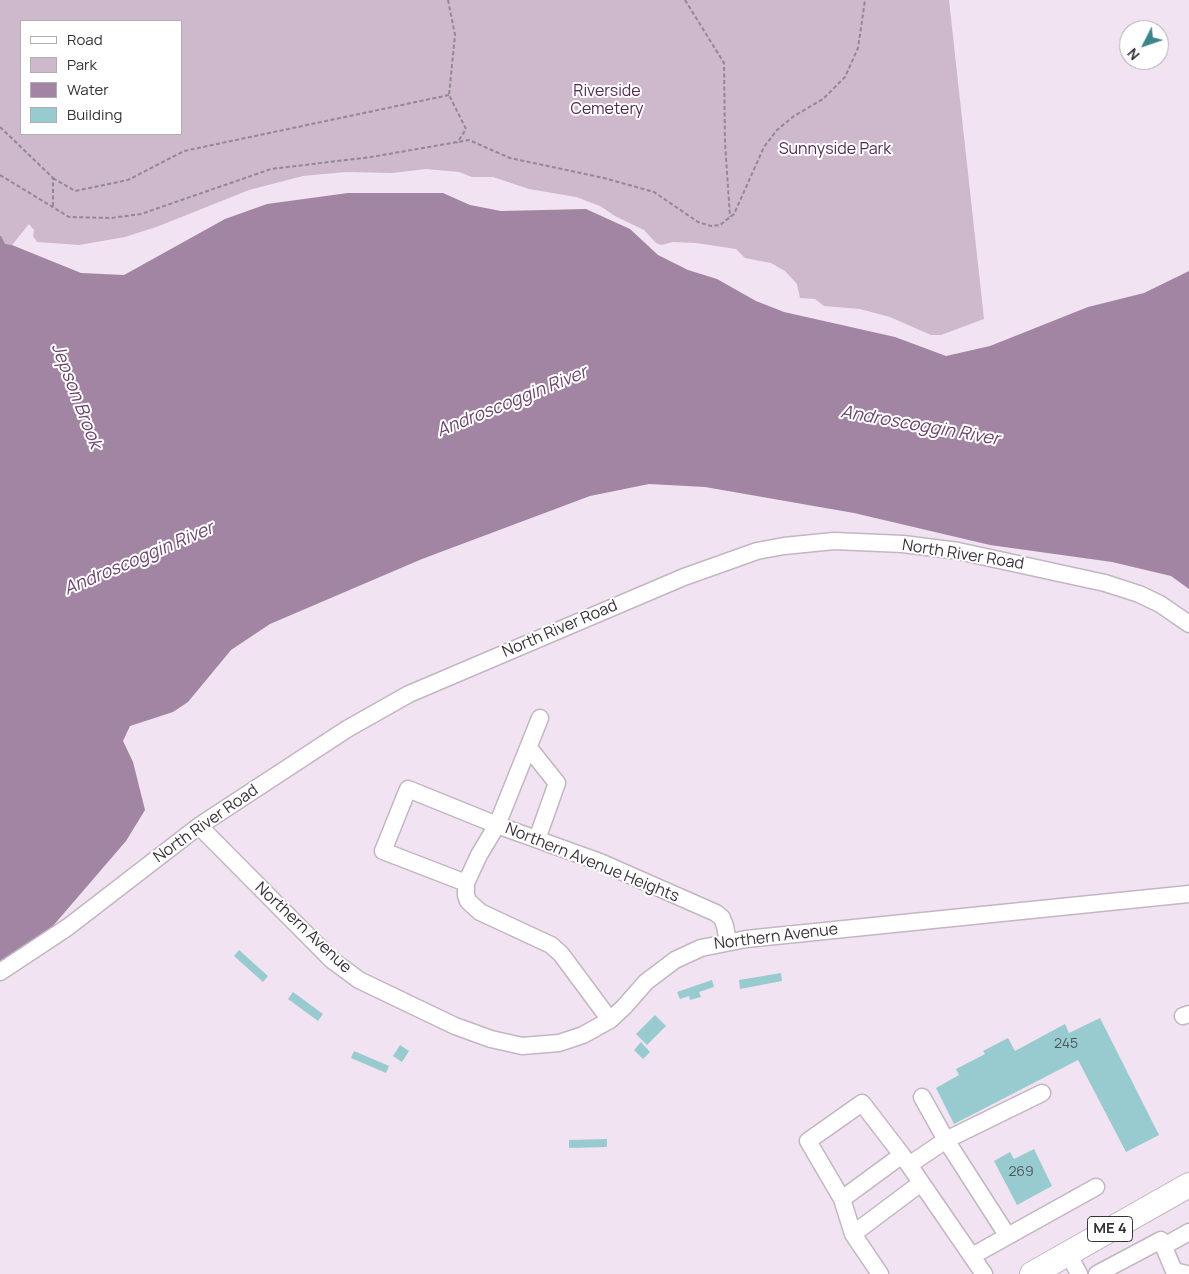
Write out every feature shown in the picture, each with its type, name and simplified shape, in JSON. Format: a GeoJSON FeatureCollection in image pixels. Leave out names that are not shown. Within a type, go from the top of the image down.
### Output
{"type":"FeatureCollection","features":[{"type":"Feature","properties":{"kind":"highway","name":"ME 4"},"geometry":{"type":"LineString","coordinates":[[1032,1274],[1189,1185]]}},
{"type":"Feature","properties":{"kind":"street","name":"North River Road"},"geometry":{"type":"LineString","coordinates":[[0,972],[68,927],[199,826],[347,729],[409,694],[684,577],[740,556],[784,546],[834,541],[918,546],[985,556],[1106,583],[1139,594],[1160,604],[1189,624]]}},
{"type":"Feature","properties":{"kind":"street"},"geometry":{"type":"LineString","coordinates":[[540,718],[498,825],[408,789],[382,851],[466,883],[466,895],[473,907],[551,945],[561,954],[610,1020]]}},
{"type":"Feature","properties":{"kind":"street"},"geometry":{"type":"LineString","coordinates":[[529,748],[557,783],[537,839]]}},
{"type":"Feature","properties":{"kind":"street","name":"Northern Avenue Heights"},"geometry":{"type":"LineString","coordinates":[[466,883],[479,855],[498,825],[600,862],[716,913],[726,926],[728,942]]}},
{"type":"Feature","properties":{"kind":"street","name":"Northern Avenue"},"geometry":{"type":"LineString","coordinates":[[199,826],[346,972],[373,988],[425,1013],[491,1039],[522,1046],[559,1043],[583,1035],[610,1020],[646,982],[675,960],[702,948],[728,942],[1189,894]]}},
{"type":"Feature","properties":{"kind":"street"},"geometry":{"type":"LineString","coordinates":[[842,1199],[906,1160],[1042,1092]]}},
{"type":"Feature","properties":{"kind":"street"},"geometry":{"type":"LineString","coordinates":[[922,1096],[946,1140],[1007,1235]]}},
{"type":"Feature","properties":{"kind":"street"},"geometry":{"type":"LineString","coordinates":[[880,1274],[853,1234],[842,1199],[808,1141],[862,1103],[906,1160],[976,1268],[1007,1235],[1096,1187]]}},
{"type":"Feature","properties":{"kind":"street"},"geometry":{"type":"LineString","coordinates":[[853,1234],[921,1183]]}},
{"type":"Feature","properties":{"kind":"street"},"geometry":{"type":"LineString","coordinates":[[1164,1246],[1189,1232]]}},
{"type":"Feature","properties":{"kind":"street"},"geometry":{"type":"LineString","coordinates":[[1097,1274],[1161,1240],[1177,1273]]}},
{"type":"Feature","properties":{"kind":"street"},"geometry":{"type":"LineString","coordinates":[[1068,1253],[1079,1274]]}},
{"type":"Feature","properties":{"kind":"path"},"geometry":{"type":"LineString","coordinates":[[448,0],[454,35],[449,95],[466,129],[457,142]]}},
{"type":"Feature","properties":{"kind":"path"},"geometry":{"type":"LineString","coordinates":[[686,0],[724,63],[725,143],[730,218]]}},
{"type":"Feature","properties":{"kind":"path"},"geometry":{"type":"LineString","coordinates":[[0,175],[53,208],[75,218],[131,217],[271,169],[371,157],[469,140],[510,158],[596,176],[654,192],[702,224],[720,225],[730,218],[770,138],[785,122],[831,93],[845,77],[858,48],[865,0]]}},
{"type":"Feature","properties":{"kind":"path"},"geometry":{"type":"LineString","coordinates":[[0,127],[53,178],[75,191],[128,180],[184,151],[449,95]]}},
{"type":"Feature","properties":{"kind":"path"},"geometry":{"type":"LineString","coordinates":[[53,178],[53,208]]}},
{"type":"Feature","properties":{"kind":"green space","name":"Riverside Cemetery"},"geometry":{"type":"Polygon","coordinates":[[[0,0],[949,0],[984,319],[941,335],[931,335],[890,317],[860,309],[824,306],[815,299],[800,298],[797,284],[785,271],[771,263],[745,258],[736,249],[696,243],[673,242],[661,245],[656,243],[644,230],[615,216],[600,206],[576,197],[529,189],[493,177],[472,177],[459,172],[426,169],[392,173],[346,172],[303,176],[249,190],[159,226],[125,237],[79,245],[37,242],[33,236],[34,230],[29,224],[12,245],[0,243],[0,0]]]}},
{"type":"Feature","properties":{"kind":"water","name":"Androscoggin River"},"geometry":{"type":"Polygon","coordinates":[[[348,193],[443,193],[470,205],[501,211],[586,209],[630,229],[658,255],[688,270],[717,279],[756,301],[784,312],[895,337],[946,356],[990,346],[1088,307],[1144,293],[1189,271],[1189,589],[1171,576],[1112,562],[990,545],[854,513],[705,487],[649,484],[590,496],[422,559],[270,624],[231,650],[188,702],[173,712],[130,726],[123,741],[133,762],[145,810],[126,841],[40,941],[0,972],[0,243],[12,245],[81,273],[124,275],[225,219],[267,204],[348,193]]]}},
{"type":"Feature","properties":{"kind":"building"},"geometry":{"type":"Polygon","coordinates":[[[239,950],[268,976],[263,982],[234,956],[239,950]]]}},
{"type":"Feature","properties":{"kind":"building"},"geometry":{"type":"Polygon","coordinates":[[[781,973],[782,981],[740,989],[739,980],[781,973]]]}},
{"type":"Feature","properties":{"kind":"building"},"geometry":{"type":"Polygon","coordinates":[[[712,980],[714,987],[699,992],[701,997],[690,1000],[689,996],[680,999],[677,992],[712,980]]]}},
{"type":"Feature","properties":{"kind":"building"},"geometry":{"type":"Polygon","coordinates":[[[293,992],[323,1014],[318,1021],[288,999],[293,992]]]}},
{"type":"Feature","properties":{"kind":"building"},"geometry":{"type":"Polygon","coordinates":[[[655,1015],[666,1026],[647,1045],[636,1034],[655,1015]]]}},
{"type":"Feature","properties":{"kind":"building"},"geometry":{"type":"Polygon","coordinates":[[[1100,1018],[1159,1135],[1126,1152],[1078,1060],[954,1124],[936,1088],[959,1075],[956,1069],[985,1054],[983,1051],[1008,1038],[1015,1051],[1065,1024],[1069,1033],[1100,1018]]]}},
{"type":"Feature","properties":{"kind":"building"},"geometry":{"type":"Polygon","coordinates":[[[641,1042],[650,1052],[643,1059],[634,1050],[641,1042]]]}},
{"type":"Feature","properties":{"kind":"building"},"geometry":{"type":"Polygon","coordinates":[[[400,1045],[409,1051],[402,1062],[393,1056],[400,1045]]]}},
{"type":"Feature","properties":{"kind":"building"},"geometry":{"type":"Polygon","coordinates":[[[354,1051],[389,1066],[386,1073],[351,1058],[354,1051]]]}},
{"type":"Feature","properties":{"kind":"building"},"geometry":{"type":"Polygon","coordinates":[[[607,1139],[607,1147],[569,1148],[569,1140],[607,1139]]]}},
{"type":"Feature","properties":{"kind":"building"},"geometry":{"type":"Polygon","coordinates":[[[1034,1149],[1052,1186],[1017,1205],[994,1161],[1010,1152],[1014,1159],[1034,1149]]]}},
{"type":"Feature","properties":{"kind":"waterway","name":"Jepson Brook"},"geometry":{"type":"LineString","coordinates":[[0,238],[4,247]]}},
{"type":"Feature","properties":{"kind":"park label","name":"Sunnyside Park"},"geometry":{"type":"Point","coordinates":[835,150]}}]}
